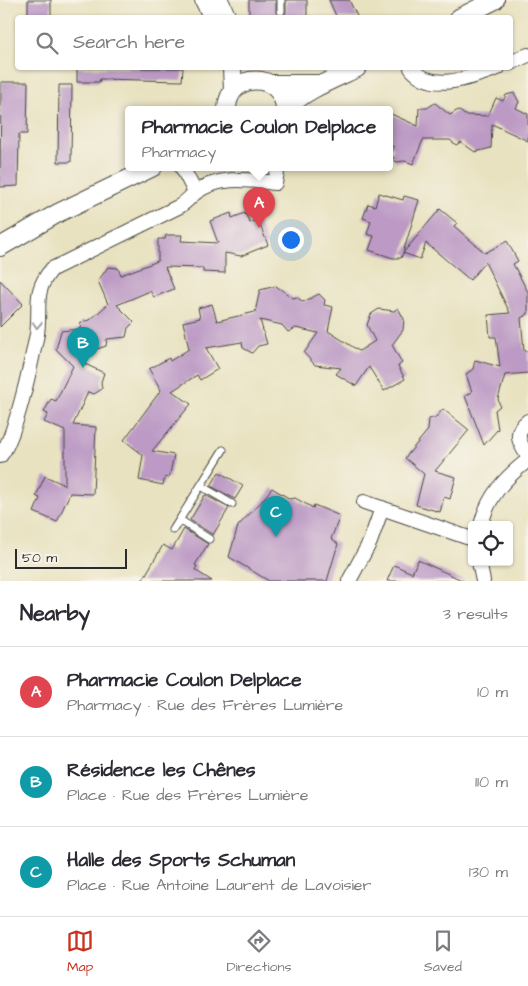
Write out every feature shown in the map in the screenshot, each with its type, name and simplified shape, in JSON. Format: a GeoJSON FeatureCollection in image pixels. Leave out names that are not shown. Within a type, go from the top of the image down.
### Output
{"type":"FeatureCollection","features":[{"type":"Feature","properties":{"kind":"street"},"geometry":{"type":"LineString","coordinates":[[204,0],[212,15]]}},
{"type":"Feature","properties":{"kind":"street"},"geometry":{"type":"LineString","coordinates":[[219,0],[226,15]]}},
{"type":"Feature","properties":{"kind":"street"},"geometry":{"type":"LineString","coordinates":[[465,15],[495,0]]}},
{"type":"Feature","properties":{"kind":"street"},"geometry":{"type":"LineString","coordinates":[[513,61],[528,55]]}},
{"type":"Feature","properties":{"kind":"street"},"geometry":{"type":"LineString","coordinates":[[232,70],[233,90]]}},
{"type":"Feature","properties":{"kind":"street"},"geometry":{"type":"LineString","coordinates":[[290,106],[326,82],[353,70]]}},
{"type":"Feature","properties":{"kind":"street"},"geometry":{"type":"LineString","coordinates":[[413,70],[420,77],[440,82],[465,78],[491,70]]}},
{"type":"Feature","properties":{"kind":"street"},"geometry":{"type":"LineString","coordinates":[[262,77],[281,94],[285,106]]}},
{"type":"Feature","properties":{"kind":"street"},"geometry":{"type":"LineString","coordinates":[[227,106],[233,90],[245,81],[262,77],[307,86],[326,82]]}},
{"type":"Feature","properties":{"kind":"street"},"geometry":{"type":"LineString","coordinates":[[0,247],[58,213],[145,171]]}},
{"type":"Feature","properties":{"kind":"street"},"geometry":{"type":"LineString","coordinates":[[184,171],[196,192]]}},
{"type":"Feature","properties":{"kind":"street"},"geometry":{"type":"LineString","coordinates":[[0,456],[10,441],[18,410],[36,336],[38,298],[44,278],[58,265],[180,206],[196,192],[229,179],[276,183],[278,171]]}},
{"type":"Feature","properties":{"kind":"street"},"geometry":{"type":"LineString","coordinates":[[482,521],[496,489],[528,458],[520,446],[518,437],[520,428],[528,421]]}},
{"type":"Feature","properties":{"kind":"street"},"geometry":{"type":"LineString","coordinates":[[364,502],[468,538]]}},
{"type":"Feature","properties":{"kind":"street"},"geometry":{"type":"LineString","coordinates":[[349,581],[367,548],[382,508]]}},
{"type":"Feature","properties":{"kind":"street"},"geometry":{"type":"LineString","coordinates":[[480,566],[483,581]]}},
{"type":"Feature","properties":{"kind":"lane"},"geometry":{"type":"LineString","coordinates":[[281,0],[281,11]]}},
{"type":"Feature","properties":{"kind":"lane"},"geometry":{"type":"LineString","coordinates":[[173,530],[222,450]]}},
{"type":"Feature","properties":{"kind":"lane"},"geometry":{"type":"LineString","coordinates":[[201,486],[232,504]]}},
{"type":"Feature","properties":{"kind":"lane"},"geometry":{"type":"LineString","coordinates":[[180,520],[210,539]]}},
{"type":"Feature","properties":{"kind":"building"},"geometry":{"type":"Polygon","coordinates":[[[28,0],[51,0],[51,15],[28,15],[28,0]]]}},
{"type":"Feature","properties":{"kind":"building"},"geometry":{"type":"Polygon","coordinates":[[[249,0],[276,0],[276,13],[279,15],[249,15],[249,0]]]}},
{"type":"Feature","properties":{"kind":"building"},"geometry":{"type":"Polygon","coordinates":[[[286,0],[307,0],[307,15],[283,15],[286,13],[286,0]]]}},
{"type":"Feature","properties":{"kind":"building"},"geometry":{"type":"Polygon","coordinates":[[[329,0],[349,0],[356,15],[336,15],[329,0]]]}},
{"type":"Feature","properties":{"kind":"building"},"geometry":{"type":"Polygon","coordinates":[[[77,70],[183,70],[182,81],[100,79],[99,82],[77,82],[77,70]]]}},
{"type":"Feature","properties":{"kind":"building"},"geometry":{"type":"Polygon","coordinates":[[[1,82],[28,82],[27,134],[19,134],[18,186],[0,187],[1,82]]]}},
{"type":"Feature","properties":{"kind":"building"},"geometry":{"type":"Polygon","coordinates":[[[59,85],[72,85],[71,162],[58,162],[59,85]]]}},
{"type":"Feature","properties":{"kind":"building"},"geometry":{"type":"Polygon","coordinates":[[[514,93],[519,102],[516,108],[528,114],[528,141],[492,124],[491,148],[475,152],[461,142],[456,145],[450,140],[423,140],[413,164],[405,161],[396,162],[393,157],[393,115],[418,126],[419,108],[427,108],[435,103],[450,115],[458,110],[465,115],[488,116],[496,98],[503,101],[506,95],[514,93]]]}},
{"type":"Feature","properties":{"kind":"building"},"geometry":{"type":"Polygon","coordinates":[[[379,193],[403,200],[404,196],[419,200],[401,258],[393,258],[369,250],[374,236],[367,234],[371,221],[363,218],[368,204],[375,206],[379,193]]]}},
{"type":"Feature","properties":{"kind":"building"},"geometry":{"type":"Polygon","coordinates":[[[440,209],[457,223],[454,226],[485,253],[507,241],[518,261],[513,264],[528,292],[528,314],[521,318],[524,351],[528,351],[528,373],[505,375],[498,399],[500,406],[495,410],[498,429],[484,445],[465,396],[472,392],[466,374],[473,369],[475,360],[500,367],[496,337],[490,337],[488,315],[510,313],[485,262],[470,280],[426,243],[420,259],[403,253],[440,209]]]}},
{"type":"Feature","properties":{"kind":"building"},"geometry":{"type":"Polygon","coordinates":[[[231,213],[232,218],[245,213],[250,223],[258,220],[268,245],[241,256],[225,253],[225,273],[203,272],[203,268],[165,267],[174,289],[154,297],[150,291],[117,305],[134,322],[128,328],[126,337],[107,339],[106,346],[97,349],[83,363],[104,373],[101,382],[102,389],[94,394],[88,392],[73,425],[96,427],[93,494],[70,493],[57,522],[34,512],[40,498],[36,496],[45,476],[65,485],[65,431],[44,422],[48,414],[44,412],[51,399],[56,401],[73,366],[56,349],[61,331],[80,329],[81,322],[90,320],[108,304],[98,281],[108,267],[118,268],[121,275],[158,261],[158,239],[165,239],[166,235],[182,235],[181,241],[218,243],[210,221],[231,213]]]}},
{"type":"Feature","properties":{"kind":"building"},"geometry":{"type":"Polygon","coordinates":[[[0,280],[23,304],[0,327],[0,280]]]}},
{"type":"Feature","properties":{"kind":"building"},"geometry":{"type":"Polygon","coordinates":[[[276,286],[293,298],[297,297],[303,302],[319,294],[325,300],[324,305],[333,307],[328,331],[359,351],[375,341],[367,325],[371,314],[379,309],[394,311],[398,308],[404,319],[403,330],[392,345],[402,363],[398,366],[405,379],[384,391],[369,367],[356,386],[336,374],[341,368],[315,365],[304,353],[318,333],[296,328],[288,332],[282,325],[260,320],[267,344],[258,346],[252,353],[243,348],[242,342],[206,348],[218,369],[200,380],[197,375],[172,391],[191,404],[152,451],[174,455],[169,478],[165,477],[163,485],[139,480],[143,455],[124,440],[161,390],[149,369],[169,358],[170,361],[189,349],[183,322],[200,318],[198,308],[212,304],[217,321],[255,312],[260,290],[276,286]]]}},
{"type":"Feature","properties":{"kind":"building"},"geometry":{"type":"Polygon","coordinates":[[[443,409],[469,430],[435,471],[456,477],[450,499],[444,497],[440,512],[416,505],[424,474],[405,458],[428,430],[429,419],[436,417],[443,409]]]}},
{"type":"Feature","properties":{"kind":"building"},"geometry":{"type":"Polygon","coordinates":[[[219,472],[243,486],[235,499],[211,486],[219,472]]]}},
{"type":"Feature","properties":{"kind":"building"},"geometry":{"type":"Polygon","coordinates":[[[272,488],[290,499],[295,498],[313,508],[314,505],[340,516],[331,539],[338,544],[327,581],[269,581],[229,557],[238,526],[272,488]]]}},
{"type":"Feature","properties":{"kind":"building"},"geometry":{"type":"Polygon","coordinates":[[[205,495],[229,508],[213,535],[190,520],[205,495]]]}},
{"type":"Feature","properties":{"kind":"building"},"geometry":{"type":"Polygon","coordinates":[[[184,529],[208,544],[195,565],[197,566],[195,570],[212,581],[142,581],[163,545],[172,550],[184,529]]]}},
{"type":"Feature","properties":{"kind":"building"},"geometry":{"type":"Polygon","coordinates":[[[418,560],[464,581],[387,581],[394,565],[412,573],[418,560]]]}},
{"type":"Feature","properties":{"kind":"place","name":"Pharmacie Coulon Delplace"},"geometry":{"type":"Point","coordinates":[259,228]}},
{"type":"Feature","properties":{"kind":"place","name":"Résidence les Chênes"},"geometry":{"type":"Point","coordinates":[83,368]}},
{"type":"Feature","properties":{"kind":"place","name":"Halle des Sports Schuman"},"geometry":{"type":"Point","coordinates":[276,537]}}]}
